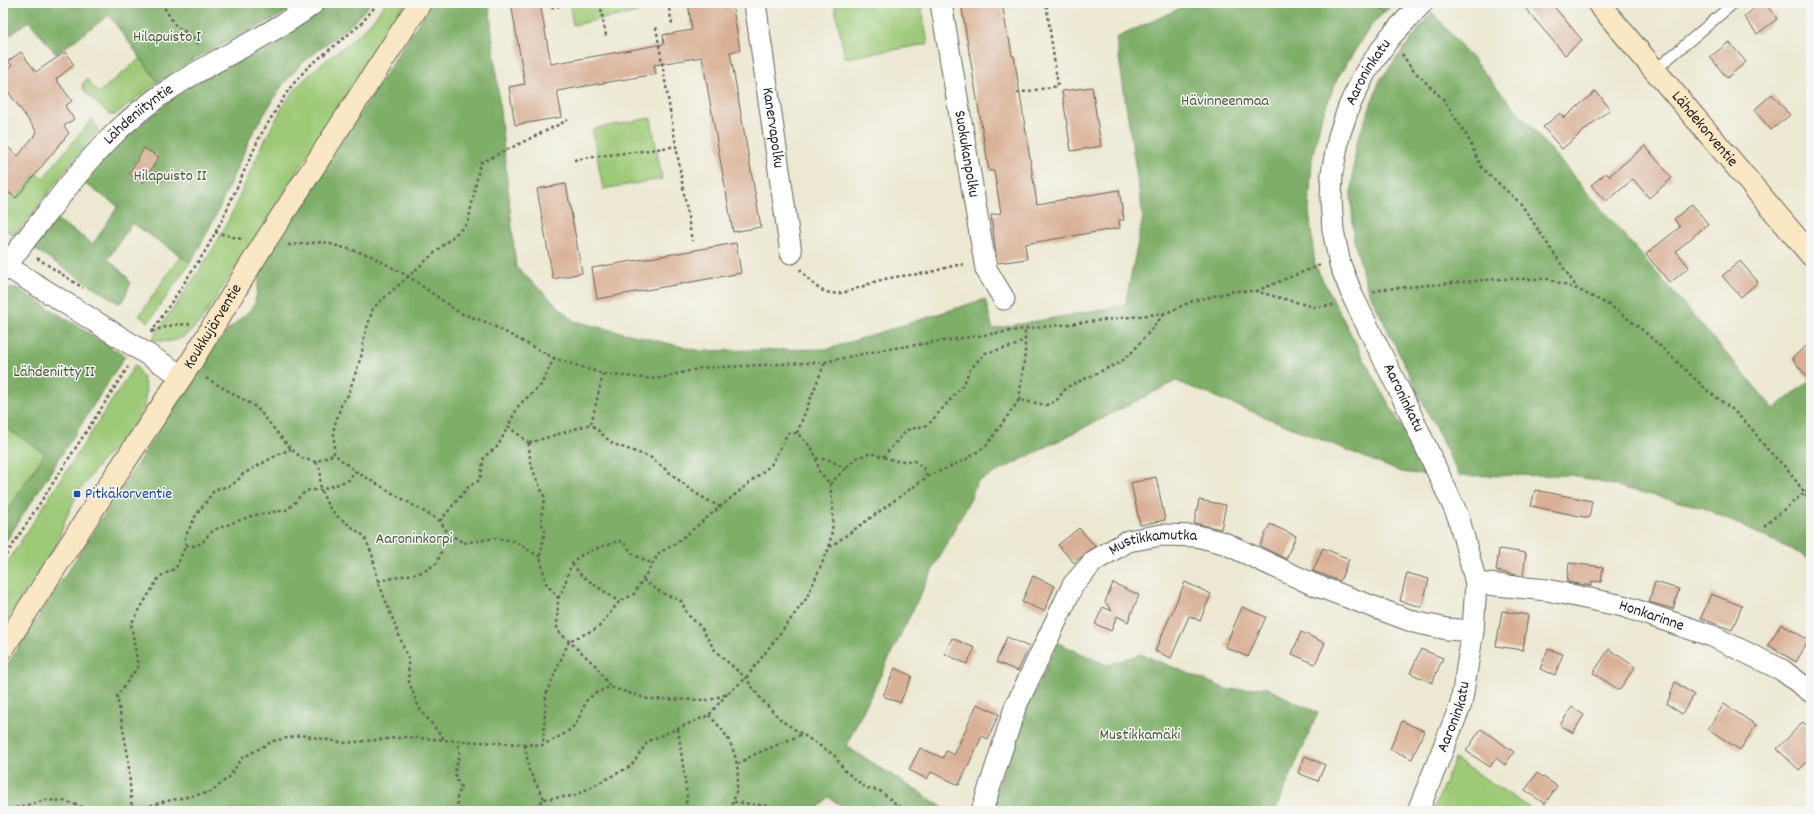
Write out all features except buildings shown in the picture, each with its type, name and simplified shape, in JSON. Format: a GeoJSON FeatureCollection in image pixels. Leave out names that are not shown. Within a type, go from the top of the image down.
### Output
{"type":"FeatureCollection","features":[{"type":"Feature","properties":{"kind":"street","name":"Lähdeniityntie"},"geometry":{"type":"LineString","coordinates":[[4,267],[75,177],[115,131],[147,104],[172,87],[209,65],[268,34],[314,3]]}},
{"type":"Feature","properties":{"kind":"street","name":"Koukkujärventie"},"geometry":{"type":"LineString","coordinates":[[3,648],[185,371],[261,248],[420,3]]}},
{"type":"Feature","properties":{"kind":"street","name":"Kanervapolku"},"geometry":{"type":"LineString","coordinates":[[755,3],[791,253]]}},
{"type":"Feature","properties":{"kind":"street","name":"Suokukanpolku"},"geometry":{"type":"LineString","coordinates":[[941,3],[986,269],[1004,299]]}},
{"type":"Feature","properties":{"kind":"street","name":"Aaroninkatu"},"geometry":{"type":"LineString","coordinates":[[1418,811],[1461,704],[1474,630],[1476,583],[1458,516],[1405,402],[1352,297],[1340,264],[1333,230],[1331,200],[1332,173],[1339,136],[1349,106],[1365,73],[1390,37],[1422,3]]}},
{"type":"Feature","properties":{"kind":"street","name":"Lähdekorventie"},"geometry":{"type":"LineString","coordinates":[[1598,3],[1811,255]]}},
{"type":"Feature","properties":{"kind":"street"},"geometry":{"type":"LineString","coordinates":[[4,267],[140,349],[185,371]]}},
{"type":"Feature","properties":{"kind":"street","name":"Mustikkamutka"},"geometry":{"type":"LineString","coordinates":[[982,811],[1015,708],[1073,585],[1094,561],[1128,541],[1162,535],[1197,536],[1224,544],[1312,584],[1414,622],[1446,629],[1474,630]]}},
{"type":"Feature","properties":{"kind":"street","name":"Honkarinne"},"geometry":{"type":"LineString","coordinates":[[1476,583],[1547,590],[1622,606],[1712,636],[1782,670],[1811,692]]}},
{"type":"Feature","properties":{"kind":"lane"},"geometry":{"type":"LineString","coordinates":[[1654,71],[1734,3]]}},
{"type":"Feature","properties":{"kind":"path"},"geometry":{"type":"LineString","coordinates":[[161,3],[176,26],[193,37],[209,65]]}},
{"type":"Feature","properties":{"kind":"path"},"geometry":{"type":"LineString","coordinates":[[3,560],[151,331],[206,250],[260,136],[289,89],[307,68],[360,25],[378,3]]}},
{"type":"Feature","properties":{"kind":"path"},"geometry":{"type":"LineString","coordinates":[[551,8],[571,3]]}},
{"type":"Feature","properties":{"kind":"path"},"geometry":{"type":"LineString","coordinates":[[600,3],[606,36]]}},
{"type":"Feature","properties":{"kind":"path"},"geometry":{"type":"LineString","coordinates":[[668,3],[672,24]]}},
{"type":"Feature","properties":{"kind":"path"},"geometry":{"type":"LineString","coordinates":[[1018,93],[1058,86],[1046,3]]}},
{"type":"Feature","properties":{"kind":"path"},"geometry":{"type":"LineString","coordinates":[[1378,3],[1390,15]]}},
{"type":"Feature","properties":{"kind":"path"},"geometry":{"type":"LineString","coordinates":[[656,27],[692,241]]}},
{"type":"Feature","properties":{"kind":"path"},"geometry":{"type":"LineString","coordinates":[[1390,37],[1412,69],[1443,99],[1466,134],[1482,168],[1521,204],[1577,289]]}},
{"type":"Feature","properties":{"kind":"path"},"geometry":{"type":"LineString","coordinates":[[334,454],[334,427],[342,403],[348,395],[362,354],[363,341],[373,308],[468,223],[480,163],[568,120]]}},
{"type":"Feature","properties":{"kind":"path"},"geometry":{"type":"LineString","coordinates":[[574,160],[600,155],[650,151],[676,146]]}},
{"type":"Feature","properties":{"kind":"path"},"geometry":{"type":"LineString","coordinates":[[215,232],[236,237],[261,248],[324,242],[369,255],[408,276],[460,313],[486,322],[554,358],[603,374],[656,379],[701,368],[825,362],[881,350],[1025,329],[1166,313],[1193,301],[1234,291],[1255,291],[1314,307],[1332,306],[1352,297],[1384,289],[1497,279],[1548,279],[1577,289],[1611,306],[1645,332],[1708,391],[1732,408],[1752,429],[1766,448],[1787,469],[1805,493],[1811,505]]}},
{"type":"Feature","properties":{"kind":"path"},"geometry":{"type":"LineString","coordinates":[[20,248],[86,290]]}},
{"type":"Feature","properties":{"kind":"path"},"geometry":{"type":"LineString","coordinates":[[791,253],[799,268],[810,282],[821,291],[833,294],[861,288],[890,278],[928,273],[958,264],[970,264],[986,269]]}},
{"type":"Feature","properties":{"kind":"path"},"geometry":{"type":"LineString","coordinates":[[1255,291],[1323,264]]}},
{"type":"Feature","properties":{"kind":"path"},"geometry":{"type":"LineString","coordinates":[[1019,400],[1046,405],[1056,401],[1067,387],[1121,362],[1133,351],[1166,313]]}},
{"type":"Feature","properties":{"kind":"path"},"geometry":{"type":"LineString","coordinates":[[145,327],[151,331],[173,325],[191,324],[210,332]]}},
{"type":"Feature","properties":{"kind":"path"},"geometry":{"type":"LineString","coordinates":[[829,548],[927,477],[965,460],[986,446],[1019,400],[1026,352],[1025,329]]}},
{"type":"Feature","properties":{"kind":"path"},"geometry":{"type":"LineString","coordinates":[[883,457],[907,430],[928,425],[964,384],[969,371],[985,353],[1014,346],[1025,339]]}},
{"type":"Feature","properties":{"kind":"path"},"geometry":{"type":"LineString","coordinates":[[440,521],[469,486],[480,480],[484,457],[498,446],[519,405],[541,385],[554,358]]}},
{"type":"Feature","properties":{"kind":"path"},"geometry":{"type":"LineString","coordinates":[[797,433],[825,362]]}},
{"type":"Feature","properties":{"kind":"path"},"geometry":{"type":"LineString","coordinates":[[185,371],[256,407],[291,449],[302,458],[316,462],[334,454]]}},
{"type":"Feature","properties":{"kind":"path"},"geometry":{"type":"LineString","coordinates":[[591,424],[603,374]]}},
{"type":"Feature","properties":{"kind":"path"},"geometry":{"type":"LineString","coordinates":[[529,443],[591,424]]}},
{"type":"Feature","properties":{"kind":"path"},"geometry":{"type":"LineString","coordinates":[[591,424],[614,444],[650,457],[695,493],[720,507]]}},
{"type":"Feature","properties":{"kind":"path"},"geometry":{"type":"LineString","coordinates":[[508,426],[529,443]]}},
{"type":"Feature","properties":{"kind":"path"},"geometry":{"type":"LineString","coordinates":[[532,811],[544,799],[574,796],[632,766],[648,741],[709,715],[727,694],[746,678],[806,599],[829,548],[833,516],[830,484],[819,472],[812,448],[797,433],[788,433],[771,465],[675,544],[659,553],[634,594],[619,602],[598,628],[569,641],[546,694],[543,745]]}},
{"type":"Feature","properties":{"kind":"path"},"geometry":{"type":"LineString","coordinates":[[529,443],[529,459],[537,482],[545,498],[541,515],[542,525],[545,531],[540,557],[546,583],[558,598]]}},
{"type":"Feature","properties":{"kind":"path"},"geometry":{"type":"LineString","coordinates":[[291,449],[279,454],[244,474],[236,482],[227,487],[219,488],[213,492],[195,517],[185,537],[186,544],[176,568],[159,577],[131,624],[138,667],[117,696],[128,756],[133,811],[162,802],[210,792],[229,777],[242,758],[273,741],[301,735],[345,743],[407,737],[458,742],[543,745],[566,734],[576,724],[586,700],[595,693],[610,687]]}},
{"type":"Feature","properties":{"kind":"path"},"geometry":{"type":"LineString","coordinates":[[830,484],[847,469],[856,458],[872,453],[896,461],[914,461],[923,468],[927,477]]}},
{"type":"Feature","properties":{"kind":"path"},"geometry":{"type":"LineString","coordinates":[[334,454],[355,471],[440,521],[448,533],[464,543],[496,538],[514,541],[540,557]]}},
{"type":"Feature","properties":{"kind":"path"},"geometry":{"type":"LineString","coordinates":[[816,458],[829,460],[847,469]]}},
{"type":"Feature","properties":{"kind":"path"},"geometry":{"type":"LineString","coordinates":[[316,462],[320,469],[320,482],[328,506],[337,516],[364,536],[372,554],[378,581],[408,659],[409,682],[419,708],[445,740]]}},
{"type":"Feature","properties":{"kind":"path"},"geometry":{"type":"LineString","coordinates":[[186,544],[194,546],[202,544],[209,534],[216,529],[254,515],[286,510],[293,505],[301,495],[309,490],[322,490],[349,480],[355,471]]}},
{"type":"Feature","properties":{"kind":"path"},"geometry":{"type":"LineString","coordinates":[[1764,526],[1811,487]]}},
{"type":"Feature","properties":{"kind":"path"},"geometry":{"type":"LineString","coordinates":[[378,581],[423,572],[437,563],[448,533]]}},
{"type":"Feature","properties":{"kind":"path"},"geometry":{"type":"LineString","coordinates":[[652,563],[634,555],[623,542],[619,541],[578,556],[572,563],[564,590],[558,598],[557,627],[559,632],[596,666],[610,687],[648,699],[710,700],[727,694]]}},
{"type":"Feature","properties":{"kind":"path"},"geometry":{"type":"LineString","coordinates":[[572,563],[581,575],[619,602]]}},
{"type":"Feature","properties":{"kind":"path"},"geometry":{"type":"LineString","coordinates":[[643,580],[662,593],[681,601],[688,615],[701,627],[714,649],[746,678],[761,699],[782,721],[834,755],[845,771],[866,788],[880,791],[905,811]]}},
{"type":"Feature","properties":{"kind":"path"},"geometry":{"type":"LineString","coordinates":[[709,715],[726,735],[738,764],[738,782],[734,802],[728,811]]}},
{"type":"Feature","properties":{"kind":"path"},"geometry":{"type":"LineString","coordinates":[[678,729],[687,796],[685,811]]}},
{"type":"Feature","properties":{"kind":"path"},"geometry":{"type":"LineString","coordinates":[[738,764],[804,734]]}},
{"type":"Feature","properties":{"kind":"path"},"geometry":{"type":"LineString","coordinates":[[458,742],[459,756],[454,770],[455,778],[461,787],[457,798],[458,811]]}},
{"type":"Feature","properties":{"kind":"path"},"geometry":{"type":"LineString","coordinates":[[525,745],[530,770],[544,799]]}},
{"type":"Feature","properties":{"kind":"path"},"geometry":{"type":"LineString","coordinates":[[4,811],[46,800],[64,801],[95,811]]}},
{"type":"Feature","properties":{"kind":"path"},"geometry":{"type":"LineString","coordinates":[[734,802],[768,806]]}},
{"type":"Feature","properties":{"kind":"green space","name":"Hilapuisto I"},"geometry":{"type":"Polygon","coordinates":[[[3,3],[299,3],[280,16],[194,59],[158,82],[109,15],[56,54],[29,21],[3,40],[3,3]]]}},
{"type":"Feature","properties":{"kind":"green space","name":"Hilapuisto II"},"geometry":{"type":"Polygon","coordinates":[[[328,3],[371,3],[354,22],[301,64],[283,84],[252,134],[217,213],[190,262],[132,223],[108,259],[127,277],[130,284],[123,301],[118,303],[33,248],[55,218],[93,244],[118,206],[82,182],[106,156],[145,120],[173,99],[209,76],[274,43],[302,24],[328,3]]]}},
{"type":"Feature","properties":{"kind":"green space"},"geometry":{"type":"Polygon","coordinates":[[[385,3],[406,3],[201,321],[180,339],[174,341],[160,341],[152,339],[203,265],[221,235],[265,141],[290,96],[313,71],[366,28],[385,3]]]}},
{"type":"Feature","properties":{"kind":"green space","name":"Aaroninkorpi"},"geometry":{"type":"Polygon","coordinates":[[[431,3],[489,3],[516,267],[574,321],[700,351],[828,349],[985,299],[993,329],[1125,305],[1143,217],[1116,38],[1191,3],[1394,3],[1372,24],[1338,77],[1321,119],[1312,159],[1309,211],[1315,265],[1368,367],[1429,475],[1401,472],[1176,381],[977,482],[970,500],[928,579],[846,746],[949,811],[850,811],[828,797],[816,811],[3,811],[3,671],[213,347],[255,303],[261,267],[431,3]]]}},
{"type":"Feature","properties":{"kind":"green space"},"geometry":{"type":"Polygon","coordinates":[[[569,3],[637,3],[639,12],[573,25],[569,3]]]}},
{"type":"Feature","properties":{"kind":"green space"},"geometry":{"type":"Polygon","coordinates":[[[834,3],[921,3],[928,44],[845,58],[834,3]]]}},
{"type":"Feature","properties":{"kind":"green space"},"geometry":{"type":"Polygon","coordinates":[[[1432,12],[1774,409],[1811,379],[1811,561],[1803,555],[1704,508],[1572,475],[1459,476],[1367,288],[1354,240],[1351,194],[1356,145],[1380,80],[1432,12]]]}},
{"type":"Feature","properties":{"kind":"green space"},"geometry":{"type":"Polygon","coordinates":[[[141,58],[158,82],[115,115],[110,115],[85,92],[82,84],[87,79],[98,93],[141,58]]]}},
{"type":"Feature","properties":{"kind":"green space"},"geometry":{"type":"Polygon","coordinates":[[[651,118],[662,179],[603,189],[592,129],[651,118]]]}},
{"type":"Feature","properties":{"kind":"green space"},"geometry":{"type":"Polygon","coordinates":[[[92,119],[98,128],[97,132],[18,232],[13,235],[3,228],[3,188],[16,198],[36,173],[43,178],[92,119]]]}},
{"type":"Feature","properties":{"kind":"green space"},"geometry":{"type":"Polygon","coordinates":[[[180,256],[190,262],[149,322],[139,316],[180,256]]]}},
{"type":"Feature","properties":{"kind":"green space","name":"Lähdeniitty II"},"geometry":{"type":"Polygon","coordinates":[[[7,288],[17,288],[125,356],[3,546],[3,518],[45,453],[3,426],[3,290],[7,288]]]}},
{"type":"Feature","properties":{"kind":"green space"},"geometry":{"type":"Polygon","coordinates":[[[135,365],[143,378],[146,390],[144,408],[128,433],[100,463],[78,493],[66,518],[56,546],[3,625],[3,569],[135,365]]]}},
{"type":"Feature","properties":{"kind":"green space"},"geometry":{"type":"Polygon","coordinates":[[[3,426],[45,453],[3,518],[3,426]]]}},
{"type":"Feature","properties":{"kind":"green space","name":"Mustikkamäki"},"geometry":{"type":"Polygon","coordinates":[[[1058,643],[1107,665],[1141,654],[1229,690],[1265,687],[1318,713],[1275,811],[993,811],[991,808],[1009,754],[1029,704],[1058,643]]]}},
{"type":"Feature","properties":{"kind":"green space"},"geometry":{"type":"Polygon","coordinates":[[[1455,759],[1535,811],[1433,811],[1455,759]]]}},
{"type":"Feature","properties":{"kind":"place","name":"Pitkäkorventie"},"geometry":{"type":"Point","coordinates":[77,494]}},
{"type":"Feature","properties":{"kind":"park label","name":"Hävinneenmaa"},"geometry":{"type":"Point","coordinates":[1225,101]}}]}
